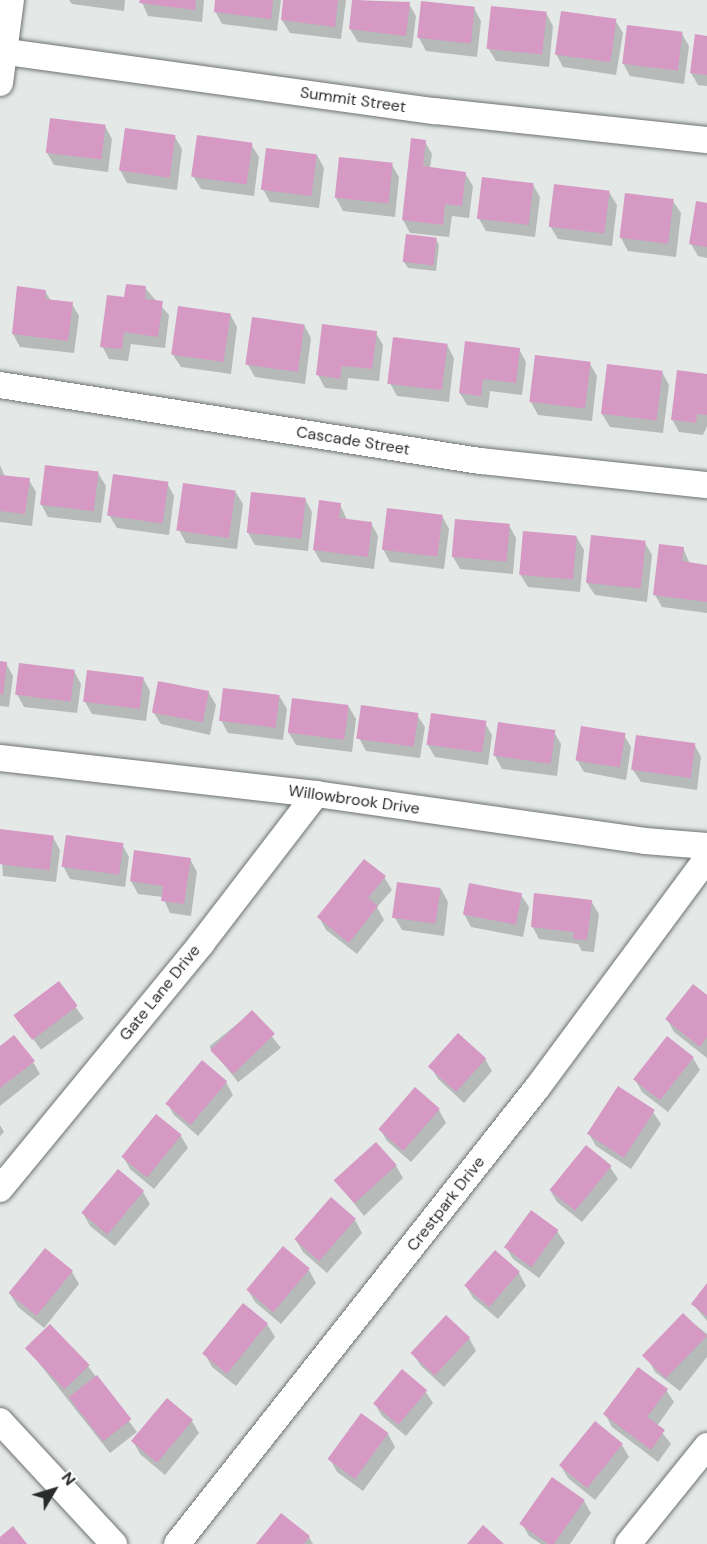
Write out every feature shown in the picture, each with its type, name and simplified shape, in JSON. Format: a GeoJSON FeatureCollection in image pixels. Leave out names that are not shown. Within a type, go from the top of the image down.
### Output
{"type":"FeatureCollection","features":[{"type":"Feature","properties":{"kind":"street"},"geometry":{"type":"LineString","coordinates":[[0,83],[2,52],[11,0]]}},
{"type":"Feature","properties":{"kind":"street","name":"Summit Street"},"geometry":{"type":"LineString","coordinates":[[2,52],[435,111],[707,140]]}},
{"type":"Feature","properties":{"kind":"street","name":"Cascade Street"},"geometry":{"type":"LineString","coordinates":[[0,385],[481,461],[707,485]]}},
{"type":"Feature","properties":{"kind":"street","name":"Willowbrook Drive"},"geometry":{"type":"LineString","coordinates":[[0,758],[316,794],[645,841],[707,846]]}},
{"type":"Feature","properties":{"kind":"street","name":"Gate Lane Drive"},"geometry":{"type":"LineString","coordinates":[[0,1189],[201,944],[316,794]]}},
{"type":"Feature","properties":{"kind":"street","name":"Crestpark Drive"},"geometry":{"type":"LineString","coordinates":[[177,1544],[537,1088],[707,858]]}},
{"type":"Feature","properties":{"kind":"street"},"geometry":{"type":"LineString","coordinates":[[0,1421],[114,1544]]}},
{"type":"Feature","properties":{"kind":"street"},"geometry":{"type":"LineString","coordinates":[[628,1544],[707,1446]]}},
{"type":"Feature","properties":{"kind":"building"},"geometry":{"type":"Polygon","coordinates":[[[140,0],[196,0],[195,10],[139,3],[140,0]]]}},
{"type":"Feature","properties":{"kind":"building"},"geometry":{"type":"Polygon","coordinates":[[[215,0],[273,0],[271,19],[214,12],[215,0]]]}},
{"type":"Feature","properties":{"kind":"building"},"geometry":{"type":"Polygon","coordinates":[[[283,0],[338,0],[335,27],[281,20],[283,0]]]}},
{"type":"Feature","properties":{"kind":"building"},"geometry":{"type":"Polygon","coordinates":[[[352,0],[410,2],[406,36],[349,29],[352,0]]]}},
{"type":"Feature","properties":{"kind":"building"},"geometry":{"type":"Polygon","coordinates":[[[421,1],[475,7],[471,43],[417,38],[421,1]]]}},
{"type":"Feature","properties":{"kind":"building"},"geometry":{"type":"Polygon","coordinates":[[[491,6],[547,12],[542,55],[487,49],[491,6]]]}},
{"type":"Feature","properties":{"kind":"building"},"geometry":{"type":"Polygon","coordinates":[[[561,11],[616,19],[610,62],[555,55],[561,11]]]}},
{"type":"Feature","properties":{"kind":"building"},"geometry":{"type":"Polygon","coordinates":[[[627,25],[683,32],[678,71],[622,64],[627,25]]]}},
{"type":"Feature","properties":{"kind":"building"},"geometry":{"type":"Polygon","coordinates":[[[695,34],[707,36],[707,75],[690,73],[695,34]]]}},
{"type":"Feature","properties":{"kind":"building"},"geometry":{"type":"Polygon","coordinates":[[[50,118],[106,125],[101,160],[46,153],[50,118]]]}},
{"type":"Feature","properties":{"kind":"building"},"geometry":{"type":"Polygon","coordinates":[[[125,128],[176,135],[170,178],[119,171],[125,128]]]}},
{"type":"Feature","properties":{"kind":"building"},"geometry":{"type":"Polygon","coordinates":[[[197,135],[252,143],[247,184],[191,177],[197,135]]]}},
{"type":"Feature","properties":{"kind":"building"},"geometry":{"type":"Polygon","coordinates":[[[411,138],[426,140],[423,166],[466,172],[462,206],[445,204],[443,225],[402,220],[411,138]]]}},
{"type":"Feature","properties":{"kind":"building"},"geometry":{"type":"Polygon","coordinates":[[[266,148],[317,154],[312,196],[261,190],[266,148]]]}},
{"type":"Feature","properties":{"kind":"building"},"geometry":{"type":"Polygon","coordinates":[[[339,157],[393,163],[388,203],[335,198],[339,157]]]}},
{"type":"Feature","properties":{"kind":"building"},"geometry":{"type":"Polygon","coordinates":[[[482,177],[534,183],[528,225],[477,219],[482,177]]]}},
{"type":"Feature","properties":{"kind":"building"},"geometry":{"type":"Polygon","coordinates":[[[554,184],[610,191],[604,234],[549,227],[554,184]]]}},
{"type":"Feature","properties":{"kind":"building"},"geometry":{"type":"Polygon","coordinates":[[[625,193],[674,199],[668,244],[620,238],[625,193]]]}},
{"type":"Feature","properties":{"kind":"building"},"geometry":{"type":"Polygon","coordinates":[[[696,201],[707,203],[707,247],[689,244],[696,201]]]}},
{"type":"Feature","properties":{"kind":"building"},"geometry":{"type":"Polygon","coordinates":[[[406,234],[437,238],[433,266],[403,262],[406,234]]]}},
{"type":"Feature","properties":{"kind":"building"},"geometry":{"type":"Polygon","coordinates":[[[126,284],[146,286],[145,299],[163,301],[158,337],[124,332],[122,349],[100,347],[107,295],[124,297],[126,284]]]}},
{"type":"Feature","properties":{"kind":"building"},"geometry":{"type":"Polygon","coordinates":[[[17,286],[46,290],[45,299],[73,302],[68,341],[12,334],[17,286]]]}},
{"type":"Feature","properties":{"kind":"building"},"geometry":{"type":"Polygon","coordinates":[[[178,306],[230,313],[224,362],[171,355],[178,306]]]}},
{"type":"Feature","properties":{"kind":"building"},"geometry":{"type":"Polygon","coordinates":[[[252,317],[304,324],[298,372],[245,365],[252,317]]]}},
{"type":"Feature","properties":{"kind":"building"},"geometry":{"type":"Polygon","coordinates":[[[322,324],[377,331],[372,369],[342,366],[340,379],[316,375],[322,324]]]}},
{"type":"Feature","properties":{"kind":"building"},"geometry":{"type":"Polygon","coordinates":[[[393,337],[448,344],[442,390],[387,384],[393,337]]]}},
{"type":"Feature","properties":{"kind":"building"},"geometry":{"type":"Polygon","coordinates":[[[465,341],[520,348],[516,383],[483,379],[481,396],[459,393],[465,341]]]}},
{"type":"Feature","properties":{"kind":"building"},"geometry":{"type":"Polygon","coordinates":[[[535,355],[591,362],[585,408],[529,402],[535,355]]]}},
{"type":"Feature","properties":{"kind":"building"},"geometry":{"type":"Polygon","coordinates":[[[607,364],[663,371],[656,420],[601,414],[607,364]]]}},
{"type":"Feature","properties":{"kind":"building"},"geometry":{"type":"Polygon","coordinates":[[[677,370],[707,374],[707,415],[697,414],[696,423],[671,420],[677,370]]]}},
{"type":"Feature","properties":{"kind":"building"},"geometry":{"type":"Polygon","coordinates":[[[45,465],[99,472],[94,511],[40,505],[45,465]]]}},
{"type":"Feature","properties":{"kind":"building"},"geometry":{"type":"Polygon","coordinates":[[[113,474],[168,482],[163,523],[107,516],[113,474]]]}},
{"type":"Feature","properties":{"kind":"building"},"geometry":{"type":"Polygon","coordinates":[[[0,475],[30,478],[25,514],[0,511],[0,475]]]}},
{"type":"Feature","properties":{"kind":"building"},"geometry":{"type":"Polygon","coordinates":[[[183,483],[235,490],[229,538],[176,531],[183,483]]]}},
{"type":"Feature","properties":{"kind":"building"},"geometry":{"type":"Polygon","coordinates":[[[251,492],[306,498],[301,539],[247,533],[251,492]]]}},
{"type":"Feature","properties":{"kind":"building"},"geometry":{"type":"Polygon","coordinates":[[[319,500],[341,503],[339,518],[372,522],[368,557],[313,550],[319,500]]]}},
{"type":"Feature","properties":{"kind":"building"},"geometry":{"type":"Polygon","coordinates":[[[387,508],[443,515],[437,557],[382,550],[387,508]]]}},
{"type":"Feature","properties":{"kind":"building"},"geometry":{"type":"Polygon","coordinates":[[[455,519],[510,524],[506,562],[452,557],[455,519]]]}},
{"type":"Feature","properties":{"kind":"building"},"geometry":{"type":"Polygon","coordinates":[[[523,531],[577,536],[573,580],[519,575],[523,531]]]}},
{"type":"Feature","properties":{"kind":"building"},"geometry":{"type":"Polygon","coordinates":[[[591,535],[646,541],[641,588],[586,583],[591,535]]]}},
{"type":"Feature","properties":{"kind":"building"},"geometry":{"type":"Polygon","coordinates":[[[659,544],[684,547],[682,561],[707,565],[707,602],[653,595],[659,544]]]}},
{"type":"Feature","properties":{"kind":"building"},"geometry":{"type":"Polygon","coordinates":[[[0,661],[7,662],[3,695],[0,694],[0,661]]]}},
{"type":"Feature","properties":{"kind":"building"},"geometry":{"type":"Polygon","coordinates":[[[19,663],[75,670],[71,702],[15,695],[19,663]]]}},
{"type":"Feature","properties":{"kind":"building"},"geometry":{"type":"Polygon","coordinates":[[[87,670],[144,677],[140,709],[83,702],[87,670]]]}},
{"type":"Feature","properties":{"kind":"building"},"geometry":{"type":"Polygon","coordinates":[[[158,681],[209,691],[203,722],[152,712],[158,681]]]}},
{"type":"Feature","properties":{"kind":"building"},"geometry":{"type":"Polygon","coordinates":[[[223,688],[280,695],[276,728],[219,721],[223,688]]]}},
{"type":"Feature","properties":{"kind":"building"},"geometry":{"type":"Polygon","coordinates":[[[292,698],[349,705],[344,740],[288,733],[292,698]]]}},
{"type":"Feature","properties":{"kind":"building"},"geometry":{"type":"Polygon","coordinates":[[[361,705],[418,713],[414,747],[356,739],[361,705]]]}},
{"type":"Feature","properties":{"kind":"building"},"geometry":{"type":"Polygon","coordinates":[[[431,713],[486,721],[482,752],[427,745],[431,713]]]}},
{"type":"Feature","properties":{"kind":"building"},"geometry":{"type":"Polygon","coordinates":[[[498,722],[555,730],[551,764],[493,756],[498,722]]]}},
{"type":"Feature","properties":{"kind":"building"},"geometry":{"type":"Polygon","coordinates":[[[581,726],[625,733],[620,768],[576,761],[581,726]]]}},
{"type":"Feature","properties":{"kind":"building"},"geometry":{"type":"Polygon","coordinates":[[[636,735],[695,743],[691,778],[631,770],[636,735]]]}},
{"type":"Feature","properties":{"kind":"building"},"geometry":{"type":"Polygon","coordinates":[[[0,829],[54,836],[49,870],[0,864],[0,829]]]}},
{"type":"Feature","properties":{"kind":"building"},"geometry":{"type":"Polygon","coordinates":[[[66,835],[123,843],[119,875],[62,867],[66,835]]]}},
{"type":"Feature","properties":{"kind":"building"},"geometry":{"type":"Polygon","coordinates":[[[134,850],[191,858],[184,904],[161,901],[163,886],[130,881],[134,850]]]}},
{"type":"Feature","properties":{"kind":"building"},"geometry":{"type":"Polygon","coordinates":[[[364,859],[386,876],[368,898],[378,906],[349,943],[317,917],[364,859]]]}},
{"type":"Feature","properties":{"kind":"building"},"geometry":{"type":"Polygon","coordinates":[[[397,882],[441,888],[436,924],[392,918],[397,882]]]}},
{"type":"Feature","properties":{"kind":"building"},"geometry":{"type":"Polygon","coordinates":[[[469,883],[522,893],[516,925],[463,914],[469,883]]]}},
{"type":"Feature","properties":{"kind":"building"},"geometry":{"type":"Polygon","coordinates":[[[534,893],[592,900],[587,940],[573,939],[574,932],[531,927],[534,893]]]}},
{"type":"Feature","properties":{"kind":"building"},"geometry":{"type":"Polygon","coordinates":[[[59,981],[78,1006],[32,1040],[13,1015],[59,981]]]}},
{"type":"Feature","properties":{"kind":"building"},"geometry":{"type":"Polygon","coordinates":[[[693,984],[707,995],[707,1037],[700,1047],[665,1019],[693,984]]]}},
{"type":"Feature","properties":{"kind":"building"},"geometry":{"type":"Polygon","coordinates":[[[252,1010],[275,1034],[233,1074],[210,1050],[252,1010]]]}},
{"type":"Feature","properties":{"kind":"building"},"geometry":{"type":"Polygon","coordinates":[[[458,1033],[486,1058],[456,1092],[428,1066],[458,1033]]]}},
{"type":"Feature","properties":{"kind":"building"},"geometry":{"type":"Polygon","coordinates":[[[14,1035],[35,1061],[0,1088],[0,1046],[14,1035]]]}},
{"type":"Feature","properties":{"kind":"building"},"geometry":{"type":"Polygon","coordinates":[[[667,1036],[694,1057],[660,1100],[633,1079],[667,1036]]]}},
{"type":"Feature","properties":{"kind":"building"},"geometry":{"type":"Polygon","coordinates":[[[202,1060],[227,1081],[191,1125],[165,1104],[202,1060]]]}},
{"type":"Feature","properties":{"kind":"building"},"geometry":{"type":"Polygon","coordinates":[[[618,1086],[655,1110],[624,1158],[587,1134],[618,1086]]]}},
{"type":"Feature","properties":{"kind":"building"},"geometry":{"type":"Polygon","coordinates":[[[415,1087],[440,1109],[403,1151],[378,1129],[415,1087]]]}},
{"type":"Feature","properties":{"kind":"building"},"geometry":{"type":"Polygon","coordinates":[[[156,1114],[182,1135],[147,1178],[121,1157],[156,1114]]]}},
{"type":"Feature","properties":{"kind":"building"},"geometry":{"type":"Polygon","coordinates":[[[376,1142],[397,1165],[354,1203],[334,1180],[376,1142]]]}},
{"type":"Feature","properties":{"kind":"building"},"geometry":{"type":"Polygon","coordinates":[[[586,1145],[612,1166],[575,1211],[549,1190],[586,1145]]]}},
{"type":"Feature","properties":{"kind":"building"},"geometry":{"type":"Polygon","coordinates":[[[118,1169],[144,1191],[107,1235],[81,1213],[118,1169]]]}},
{"type":"Feature","properties":{"kind":"building"},"geometry":{"type":"Polygon","coordinates":[[[331,1197],[356,1219],[319,1261],[294,1239],[331,1197]]]}},
{"type":"Feature","properties":{"kind":"building"},"geometry":{"type":"Polygon","coordinates":[[[531,1210],[559,1230],[531,1267],[504,1247],[531,1210]]]}},
{"type":"Feature","properties":{"kind":"building"},"geometry":{"type":"Polygon","coordinates":[[[283,1246],[310,1268],[273,1312],[246,1290],[283,1246]]]}},
{"type":"Feature","properties":{"kind":"building"},"geometry":{"type":"Polygon","coordinates":[[[45,1248],[73,1271],[36,1316],[8,1293],[45,1248]]]}},
{"type":"Feature","properties":{"kind":"building"},"geometry":{"type":"Polygon","coordinates":[[[495,1250],[520,1272],[489,1307],[464,1285],[495,1250]]]}},
{"type":"Feature","properties":{"kind":"building"},"geometry":{"type":"Polygon","coordinates":[[[707,1283],[707,1316],[691,1304],[707,1283]]]}},
{"type":"Feature","properties":{"kind":"building"},"geometry":{"type":"Polygon","coordinates":[[[243,1303],[268,1323],[227,1374],[202,1354],[243,1303]]]}},
{"type":"Feature","properties":{"kind":"building"},"geometry":{"type":"Polygon","coordinates":[[[683,1313],[707,1336],[666,1378],[642,1355],[683,1313]]]}},
{"type":"Feature","properties":{"kind":"building"},"geometry":{"type":"Polygon","coordinates":[[[446,1315],[470,1338],[435,1376],[411,1353],[446,1315]]]}},
{"type":"Feature","properties":{"kind":"building"},"geometry":{"type":"Polygon","coordinates":[[[50,1324],[90,1365],[64,1389],[25,1348],[50,1324]]]}},
{"type":"Feature","properties":{"kind":"building"},"geometry":{"type":"Polygon","coordinates":[[[638,1367],[668,1389],[647,1417],[665,1430],[651,1450],[603,1414],[638,1367]]]}},
{"type":"Feature","properties":{"kind":"building"},"geometry":{"type":"Polygon","coordinates":[[[402,1369],[427,1390],[398,1425],[373,1403],[402,1369]]]}},
{"type":"Feature","properties":{"kind":"building"},"geometry":{"type":"Polygon","coordinates":[[[97,1375],[131,1419],[103,1441],[69,1397],[97,1375]]]}},
{"type":"Feature","properties":{"kind":"building"},"geometry":{"type":"Polygon","coordinates":[[[167,1398],[193,1420],[157,1463],[131,1441],[167,1398]]]}},
{"type":"Feature","properties":{"kind":"building"},"geometry":{"type":"Polygon","coordinates":[[[361,1413],[389,1433],[355,1479],[327,1459],[361,1413]]]}},
{"type":"Feature","properties":{"kind":"building"},"geometry":{"type":"Polygon","coordinates":[[[595,1421],[623,1444],[587,1488],[559,1465],[595,1421]]]}},
{"type":"Feature","properties":{"kind":"building"},"geometry":{"type":"Polygon","coordinates":[[[552,1477],[585,1500],[554,1544],[548,1544],[519,1524],[552,1477]]]}},
{"type":"Feature","properties":{"kind":"building"},"geometry":{"type":"Polygon","coordinates":[[[281,1513],[310,1536],[304,1544],[256,1544],[281,1513]]]}},
{"type":"Feature","properties":{"kind":"building"},"geometry":{"type":"Polygon","coordinates":[[[483,1525],[504,1544],[467,1544],[483,1525]]]}},
{"type":"Feature","properties":{"kind":"building"},"geometry":{"type":"Polygon","coordinates":[[[13,1526],[27,1544],[0,1544],[0,1537],[13,1526]]]}}]}
